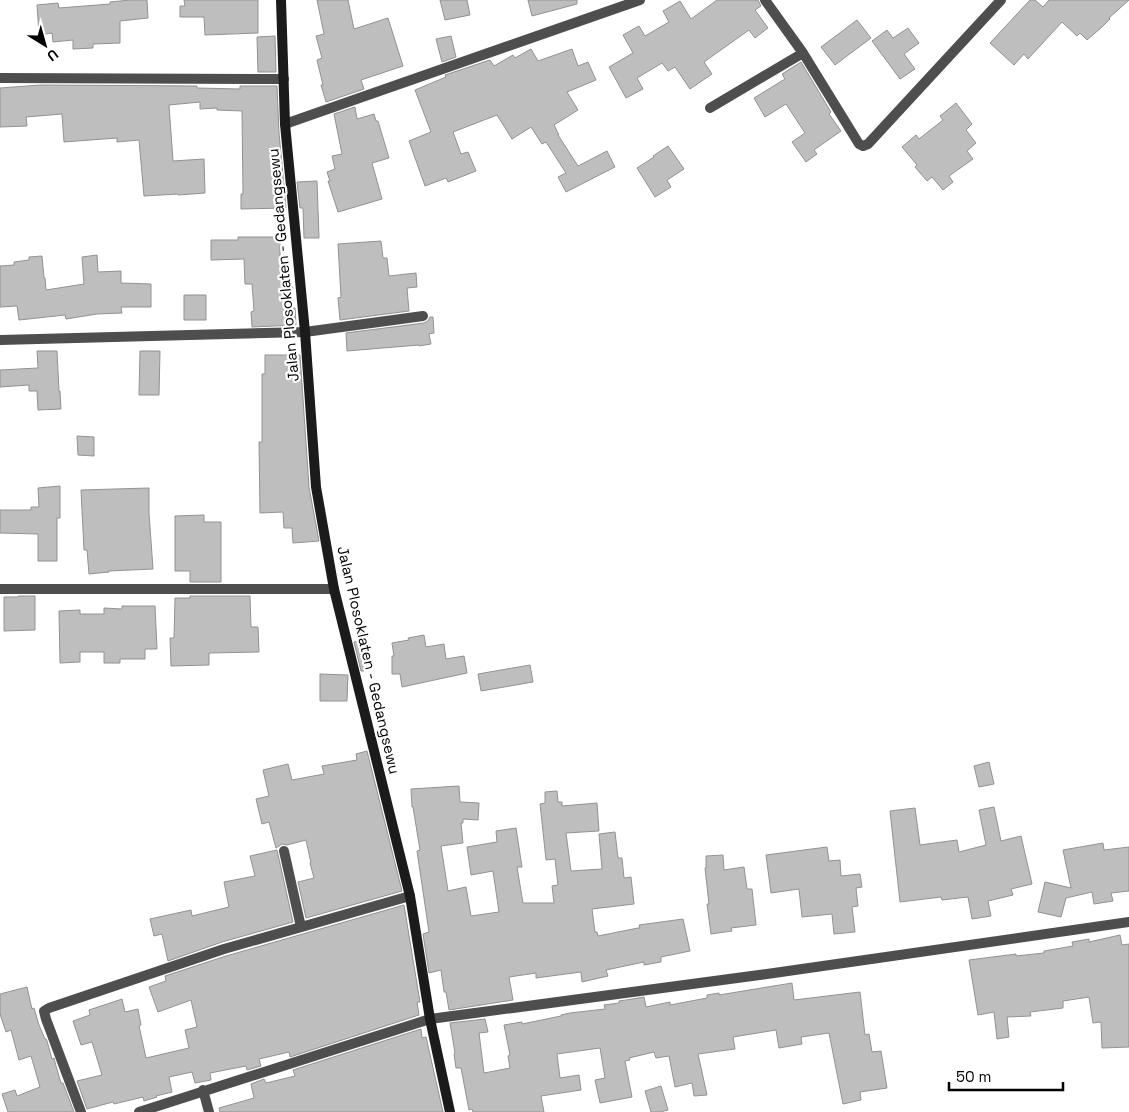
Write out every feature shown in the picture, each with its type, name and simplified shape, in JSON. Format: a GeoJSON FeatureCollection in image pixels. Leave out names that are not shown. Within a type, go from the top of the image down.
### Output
{"type":"FeatureCollection","features":[{"type":"Feature","properties":{"kind":"main road","name":"Jalan Plosoklaten - Gedangsewu"},"geometry":{"type":"LineString","coordinates":[[281,0],[285,124],[316,487],[334,589],[410,896],[430,1019],[450,1112]]}},
{"type":"Feature","properties":{"kind":"street"},"geometry":{"type":"LineString","coordinates":[[285,124],[640,0]]}},
{"type":"Feature","properties":{"kind":"street"},"geometry":{"type":"LineString","coordinates":[[765,0],[803,53],[859,144],[864,146],[868,144],[1001,0]]}},
{"type":"Feature","properties":{"kind":"street"},"geometry":{"type":"LineString","coordinates":[[710,108],[803,53]]}},
{"type":"Feature","properties":{"kind":"street"},"geometry":{"type":"LineString","coordinates":[[0,78],[284,79]]}},
{"type":"Feature","properties":{"kind":"street"},"geometry":{"type":"LineString","coordinates":[[0,340],[304,332],[423,316]]}},
{"type":"Feature","properties":{"kind":"street"},"geometry":{"type":"LineString","coordinates":[[0,589],[334,589]]}},
{"type":"Feature","properties":{"kind":"street"},"geometry":{"type":"LineString","coordinates":[[284,851],[301,927]]}},
{"type":"Feature","properties":{"kind":"street"},"geometry":{"type":"LineString","coordinates":[[81,1112],[44,1011],[224,949],[410,896]]}},
{"type":"Feature","properties":{"kind":"street"},"geometry":{"type":"LineString","coordinates":[[139,1112],[430,1019],[767,974],[1129,922]]}},
{"type":"Feature","properties":{"kind":"street"},"geometry":{"type":"LineString","coordinates":[[204,1090],[209,1112]]}},
{"type":"Feature","properties":{"kind":"building"},"geometry":{"type":"Polygon","coordinates":[[[147,0],[148,18],[120,21],[120,43],[93,44],[93,48],[73,49],[73,40],[53,42],[52,33],[39,35],[37,5],[58,3],[59,8],[110,4],[110,2],[147,0]]]}},
{"type":"Feature","properties":{"kind":"building"},"geometry":{"type":"Polygon","coordinates":[[[184,0],[258,0],[258,33],[205,35],[204,17],[180,17],[180,6],[185,6],[184,0]]]}},
{"type":"Feature","properties":{"kind":"building"},"geometry":{"type":"Polygon","coordinates":[[[317,0],[348,0],[354,29],[388,18],[403,66],[361,80],[364,89],[326,102],[317,60],[322,58],[316,36],[324,34],[317,0]]]}},
{"type":"Feature","properties":{"kind":"building"},"geometry":{"type":"Polygon","coordinates":[[[440,0],[467,0],[470,15],[445,20],[440,0]]]}},
{"type":"Feature","properties":{"kind":"building"},"geometry":{"type":"Polygon","coordinates":[[[528,0],[577,0],[577,4],[532,16],[528,0]]]}},
{"type":"Feature","properties":{"kind":"building"},"geometry":{"type":"Polygon","coordinates":[[[717,0],[758,0],[761,6],[755,10],[768,28],[755,38],[749,30],[704,62],[712,74],[690,89],[675,67],[668,71],[662,63],[637,78],[643,89],[626,98],[609,67],[633,53],[623,35],[639,26],[645,36],[669,22],[663,11],[680,1],[691,19],[717,0]]]}},
{"type":"Feature","properties":{"kind":"building"},"geometry":{"type":"Polygon","coordinates":[[[1030,0],[1035,0],[1043,7],[1049,0],[1129,0],[1087,40],[1080,33],[1077,36],[1062,22],[1028,59],[1024,54],[1014,65],[990,43],[1030,0]]]}},
{"type":"Feature","properties":{"kind":"building"},"geometry":{"type":"Polygon","coordinates":[[[857,20],[871,38],[835,65],[821,47],[857,20]]]}},
{"type":"Feature","properties":{"kind":"building"},"geometry":{"type":"Polygon","coordinates":[[[908,28],[919,43],[904,54],[915,69],[900,79],[872,41],[887,30],[893,38],[908,28]]]}},
{"type":"Feature","properties":{"kind":"building"},"geometry":{"type":"Polygon","coordinates":[[[275,36],[276,72],[258,72],[257,37],[275,36]]]}},
{"type":"Feature","properties":{"kind":"building"},"geometry":{"type":"Polygon","coordinates":[[[451,36],[456,57],[442,62],[436,39],[451,36]]]}},
{"type":"Feature","properties":{"kind":"building"},"geometry":{"type":"Polygon","coordinates":[[[531,49],[538,61],[572,49],[578,66],[588,62],[596,80],[567,92],[578,110],[554,125],[558,135],[578,166],[607,151],[615,167],[566,192],[558,177],[566,173],[546,142],[542,144],[531,127],[512,139],[497,115],[453,132],[461,154],[468,152],[476,171],[448,182],[446,178],[425,186],[409,141],[431,132],[415,90],[446,77],[445,75],[490,60],[494,66],[513,55],[515,58],[531,49]]]}},
{"type":"Feature","properties":{"kind":"building"},"geometry":{"type":"Polygon","coordinates":[[[801,62],[831,112],[829,114],[841,131],[814,150],[817,154],[806,162],[792,142],[805,133],[786,104],[765,117],[754,98],[785,79],[782,74],[801,62]]]}},
{"type":"Feature","properties":{"kind":"building"},"geometry":{"type":"Polygon","coordinates":[[[41,85],[197,86],[197,88],[240,89],[240,86],[277,86],[286,208],[241,209],[241,194],[243,194],[242,111],[217,110],[217,108],[200,109],[200,102],[169,105],[173,161],[204,159],[205,193],[144,196],[139,140],[117,142],[117,138],[64,142],[62,114],[26,117],[27,126],[0,127],[0,88],[41,85]]]}},
{"type":"Feature","properties":{"kind":"building"},"geometry":{"type":"Polygon","coordinates":[[[956,103],[972,124],[966,130],[976,143],[967,151],[973,159],[949,176],[953,182],[943,190],[932,177],[927,181],[902,147],[916,135],[919,139],[943,120],[940,116],[956,103]]]}},
{"type":"Feature","properties":{"kind":"building"},"geometry":{"type":"Polygon","coordinates":[[[355,107],[357,119],[374,114],[376,121],[378,121],[389,158],[372,163],[382,199],[338,212],[327,172],[335,169],[332,156],[342,154],[334,114],[355,107]]]}},
{"type":"Feature","properties":{"kind":"building"},"geometry":{"type":"Polygon","coordinates":[[[668,146],[684,169],[667,180],[671,187],[655,197],[637,168],[668,146]]]}},
{"type":"Feature","properties":{"kind":"building"},"geometry":{"type":"Polygon","coordinates":[[[317,181],[319,238],[304,238],[303,208],[300,208],[297,182],[317,181]]]}},
{"type":"Feature","properties":{"kind":"building"},"geometry":{"type":"Polygon","coordinates":[[[238,237],[280,237],[280,263],[289,263],[290,287],[292,286],[296,325],[252,327],[251,312],[254,311],[252,284],[245,284],[244,259],[211,260],[211,240],[238,240],[238,237]]]}},
{"type":"Feature","properties":{"kind":"building"},"geometry":{"type":"Polygon","coordinates":[[[381,241],[383,258],[387,258],[389,276],[416,273],[417,287],[407,288],[409,311],[340,320],[338,298],[341,297],[338,244],[381,241]]]}},
{"type":"Feature","properties":{"kind":"building"},"geometry":{"type":"Polygon","coordinates":[[[97,255],[98,272],[121,271],[121,283],[151,284],[151,307],[121,307],[122,313],[97,314],[66,319],[65,315],[19,320],[17,306],[0,307],[0,266],[14,265],[14,262],[29,260],[29,257],[42,256],[46,290],[84,284],[82,257],[97,255]]]}},
{"type":"Feature","properties":{"kind":"building"},"geometry":{"type":"Polygon","coordinates":[[[184,295],[206,295],[206,320],[184,320],[184,295]]]}},
{"type":"Feature","properties":{"kind":"building"},"geometry":{"type":"Polygon","coordinates":[[[430,317],[433,317],[434,333],[429,334],[431,344],[347,351],[346,333],[424,323],[430,317]]]}},
{"type":"Feature","properties":{"kind":"building"},"geometry":{"type":"Polygon","coordinates":[[[37,351],[57,351],[61,409],[38,410],[37,391],[29,391],[29,385],[0,387],[0,370],[38,368],[37,351]]]}},
{"type":"Feature","properties":{"kind":"building"},"geometry":{"type":"Polygon","coordinates":[[[140,351],[160,351],[159,395],[139,395],[140,351]]]}},
{"type":"Feature","properties":{"kind":"building"},"geometry":{"type":"Polygon","coordinates":[[[265,355],[300,355],[309,487],[319,541],[293,543],[292,528],[284,528],[283,512],[260,513],[259,442],[262,442],[262,374],[265,374],[265,355]]]}},
{"type":"Feature","properties":{"kind":"building"},"geometry":{"type":"Polygon","coordinates":[[[77,436],[94,437],[94,456],[78,455],[77,436]]]}},
{"type":"Feature","properties":{"kind":"building"},"geometry":{"type":"Polygon","coordinates":[[[60,486],[60,518],[57,518],[57,561],[38,561],[38,534],[0,533],[0,510],[31,510],[31,507],[39,507],[38,488],[60,486]]]}},
{"type":"Feature","properties":{"kind":"building"},"geometry":{"type":"Polygon","coordinates":[[[149,488],[153,569],[89,574],[87,550],[84,550],[81,490],[149,488]]]}},
{"type":"Feature","properties":{"kind":"building"},"geometry":{"type":"Polygon","coordinates":[[[204,515],[204,522],[221,522],[221,582],[190,582],[190,571],[175,571],[175,516],[204,515]]]}},
{"type":"Feature","properties":{"kind":"building"},"geometry":{"type":"Polygon","coordinates":[[[35,596],[35,630],[4,631],[4,597],[35,596]]]}},
{"type":"Feature","properties":{"kind":"building"},"geometry":{"type":"Polygon","coordinates":[[[190,596],[250,596],[251,627],[258,627],[259,652],[209,653],[209,665],[171,666],[170,638],[174,638],[175,598],[190,598],[190,596]]]}},
{"type":"Feature","properties":{"kind":"building"},"geometry":{"type":"Polygon","coordinates":[[[122,606],[155,606],[157,649],[145,649],[145,659],[120,659],[120,663],[104,663],[104,652],[80,652],[80,662],[60,663],[59,611],[80,610],[80,614],[104,614],[104,608],[122,609],[122,606]]]}},
{"type":"Feature","properties":{"kind":"building"},"geometry":{"type":"Polygon","coordinates":[[[424,635],[426,647],[444,644],[446,659],[464,656],[467,673],[402,687],[400,674],[392,674],[392,656],[394,656],[392,643],[424,635]]]}},
{"type":"Feature","properties":{"kind":"building"},"geometry":{"type":"Polygon","coordinates":[[[360,641],[364,671],[361,671],[354,642],[360,641]]]}},
{"type":"Feature","properties":{"kind":"building"},"geometry":{"type":"Polygon","coordinates":[[[530,665],[533,682],[481,691],[478,674],[530,665]]]}},
{"type":"Feature","properties":{"kind":"building"},"geometry":{"type":"Polygon","coordinates":[[[320,674],[348,675],[347,701],[320,701],[320,674]]]}},
{"type":"Feature","properties":{"kind":"building"},"geometry":{"type":"Polygon","coordinates":[[[367,751],[402,891],[306,918],[298,882],[314,878],[306,840],[287,845],[282,844],[276,848],[269,822],[262,824],[256,799],[269,796],[263,770],[288,764],[292,780],[324,774],[322,766],[357,760],[356,754],[367,751]]]}},
{"type":"Feature","properties":{"kind":"building"},"geometry":{"type":"Polygon","coordinates":[[[989,762],[994,784],[979,787],[974,766],[989,762]]]}},
{"type":"Feature","properties":{"kind":"building"},"geometry":{"type":"Polygon","coordinates":[[[459,786],[460,802],[479,803],[478,820],[463,819],[463,823],[461,823],[463,843],[441,846],[448,891],[466,887],[471,916],[499,912],[493,871],[471,875],[467,847],[497,842],[496,831],[516,828],[522,867],[517,867],[523,903],[554,903],[552,886],[558,885],[555,859],[546,860],[540,804],[545,803],[545,792],[557,791],[558,802],[562,802],[562,806],[597,803],[599,831],[566,833],[571,871],[602,869],[599,834],[615,832],[618,858],[622,858],[624,878],[631,877],[634,904],[592,909],[595,932],[597,932],[598,936],[640,928],[639,925],[683,919],[690,951],[661,957],[661,962],[644,965],[644,962],[606,970],[608,976],[582,982],[581,972],[536,978],[536,973],[509,977],[513,1000],[449,1010],[441,970],[429,973],[423,934],[429,932],[417,851],[420,850],[412,807],[411,789],[459,786]]]}},
{"type":"Feature","properties":{"kind":"building"},"geometry":{"type":"Polygon","coordinates":[[[994,807],[1001,841],[1021,836],[1032,884],[1011,889],[1013,895],[988,901],[991,916],[972,919],[968,897],[942,900],[941,897],[900,902],[890,811],[915,808],[920,845],[957,840],[959,852],[986,845],[979,810],[994,807]]]}},
{"type":"Feature","properties":{"kind":"building"},"geometry":{"type":"Polygon","coordinates":[[[1103,843],[1104,850],[1129,847],[1129,891],[1111,893],[1113,901],[1094,904],[1092,892],[1066,898],[1061,917],[1038,912],[1045,882],[1071,888],[1063,850],[1103,843]]]}},
{"type":"Feature","properties":{"kind":"building"},"geometry":{"type":"Polygon","coordinates":[[[827,847],[829,861],[840,860],[841,876],[860,874],[862,887],[856,888],[858,906],[852,907],[855,932],[834,934],[832,914],[802,917],[799,889],[771,893],[766,855],[827,847]]]}},
{"type":"Feature","properties":{"kind":"building"},"geometry":{"type":"Polygon","coordinates":[[[277,850],[293,922],[222,942],[168,961],[162,934],[154,936],[150,919],[191,910],[192,916],[229,907],[224,882],[255,876],[250,856],[277,850]]]}},
{"type":"Feature","properties":{"kind":"building"},"geometry":{"type":"Polygon","coordinates":[[[723,855],[724,870],[744,867],[747,889],[752,889],[756,925],[731,928],[732,931],[711,934],[707,904],[709,904],[705,868],[706,856],[723,855]]]}},
{"type":"Feature","properties":{"kind":"building"},"geometry":{"type":"Polygon","coordinates":[[[404,905],[420,1002],[417,1002],[419,1015],[290,1057],[289,1052],[259,1059],[261,1066],[247,1070],[246,1066],[210,1073],[211,1080],[195,1083],[192,1072],[169,1077],[172,1092],[144,1101],[143,1097],[87,1109],[77,1081],[102,1075],[92,1042],[81,1045],[73,1021],[90,1015],[89,1010],[122,999],[125,1012],[138,1009],[141,1025],[139,1026],[146,1058],[189,1048],[185,1030],[197,1027],[191,1000],[158,1012],[149,987],[166,981],[165,976],[226,956],[404,905]]]}},
{"type":"Feature","properties":{"kind":"building"},"geometry":{"type":"Polygon","coordinates":[[[1120,935],[1122,945],[1129,944],[1129,1047],[1102,1048],[1101,1022],[1093,1023],[1089,997],[1063,1001],[1063,1008],[1030,1012],[1031,1016],[1007,1017],[1009,1037],[997,1039],[994,1012],[978,1015],[969,960],[1016,954],[1016,956],[1044,953],[1044,951],[1073,946],[1072,942],[1089,939],[1089,942],[1120,935]]]}},
{"type":"Feature","properties":{"kind":"building"},"geometry":{"type":"Polygon","coordinates":[[[792,983],[794,1000],[860,992],[865,1035],[869,1034],[872,1052],[881,1051],[887,1088],[860,1092],[861,1100],[843,1104],[829,1033],[801,1037],[802,1044],[779,1048],[776,1030],[733,1037],[735,1049],[698,1054],[707,1095],[694,1096],[692,1083],[675,1087],[669,1056],[656,1058],[654,1052],[629,1058],[630,1060],[625,1061],[632,1097],[600,1103],[595,1080],[605,1078],[600,1048],[557,1054],[560,1078],[579,1075],[581,1090],[541,1096],[544,1112],[473,1112],[472,1109],[469,1110],[461,1068],[456,1068],[450,1023],[485,1019],[488,1032],[479,1033],[484,1073],[510,1068],[508,1056],[510,1055],[504,1025],[522,1022],[522,1024],[570,1013],[605,1009],[604,1005],[644,997],[646,1007],[670,1002],[670,1005],[707,998],[707,995],[719,993],[719,995],[792,983]]]}},
{"type":"Feature","properties":{"kind":"building"},"geometry":{"type":"Polygon","coordinates":[[[27,987],[32,1009],[34,1008],[52,1059],[54,1058],[61,1083],[63,1083],[74,1112],[8,1112],[2,1094],[15,1090],[17,1096],[40,1087],[31,1056],[19,1060],[11,1030],[6,1032],[0,1014],[0,994],[27,987]]]}},
{"type":"Feature","properties":{"kind":"building"},"geometry":{"type":"Polygon","coordinates":[[[421,1029],[422,1038],[426,1037],[443,1112],[220,1112],[219,1108],[254,1098],[251,1084],[264,1079],[266,1083],[295,1076],[293,1070],[421,1029]]]}},
{"type":"Feature","properties":{"kind":"building"},"geometry":{"type":"Polygon","coordinates":[[[661,1086],[668,1110],[651,1112],[645,1091],[661,1086]]]}}]}
